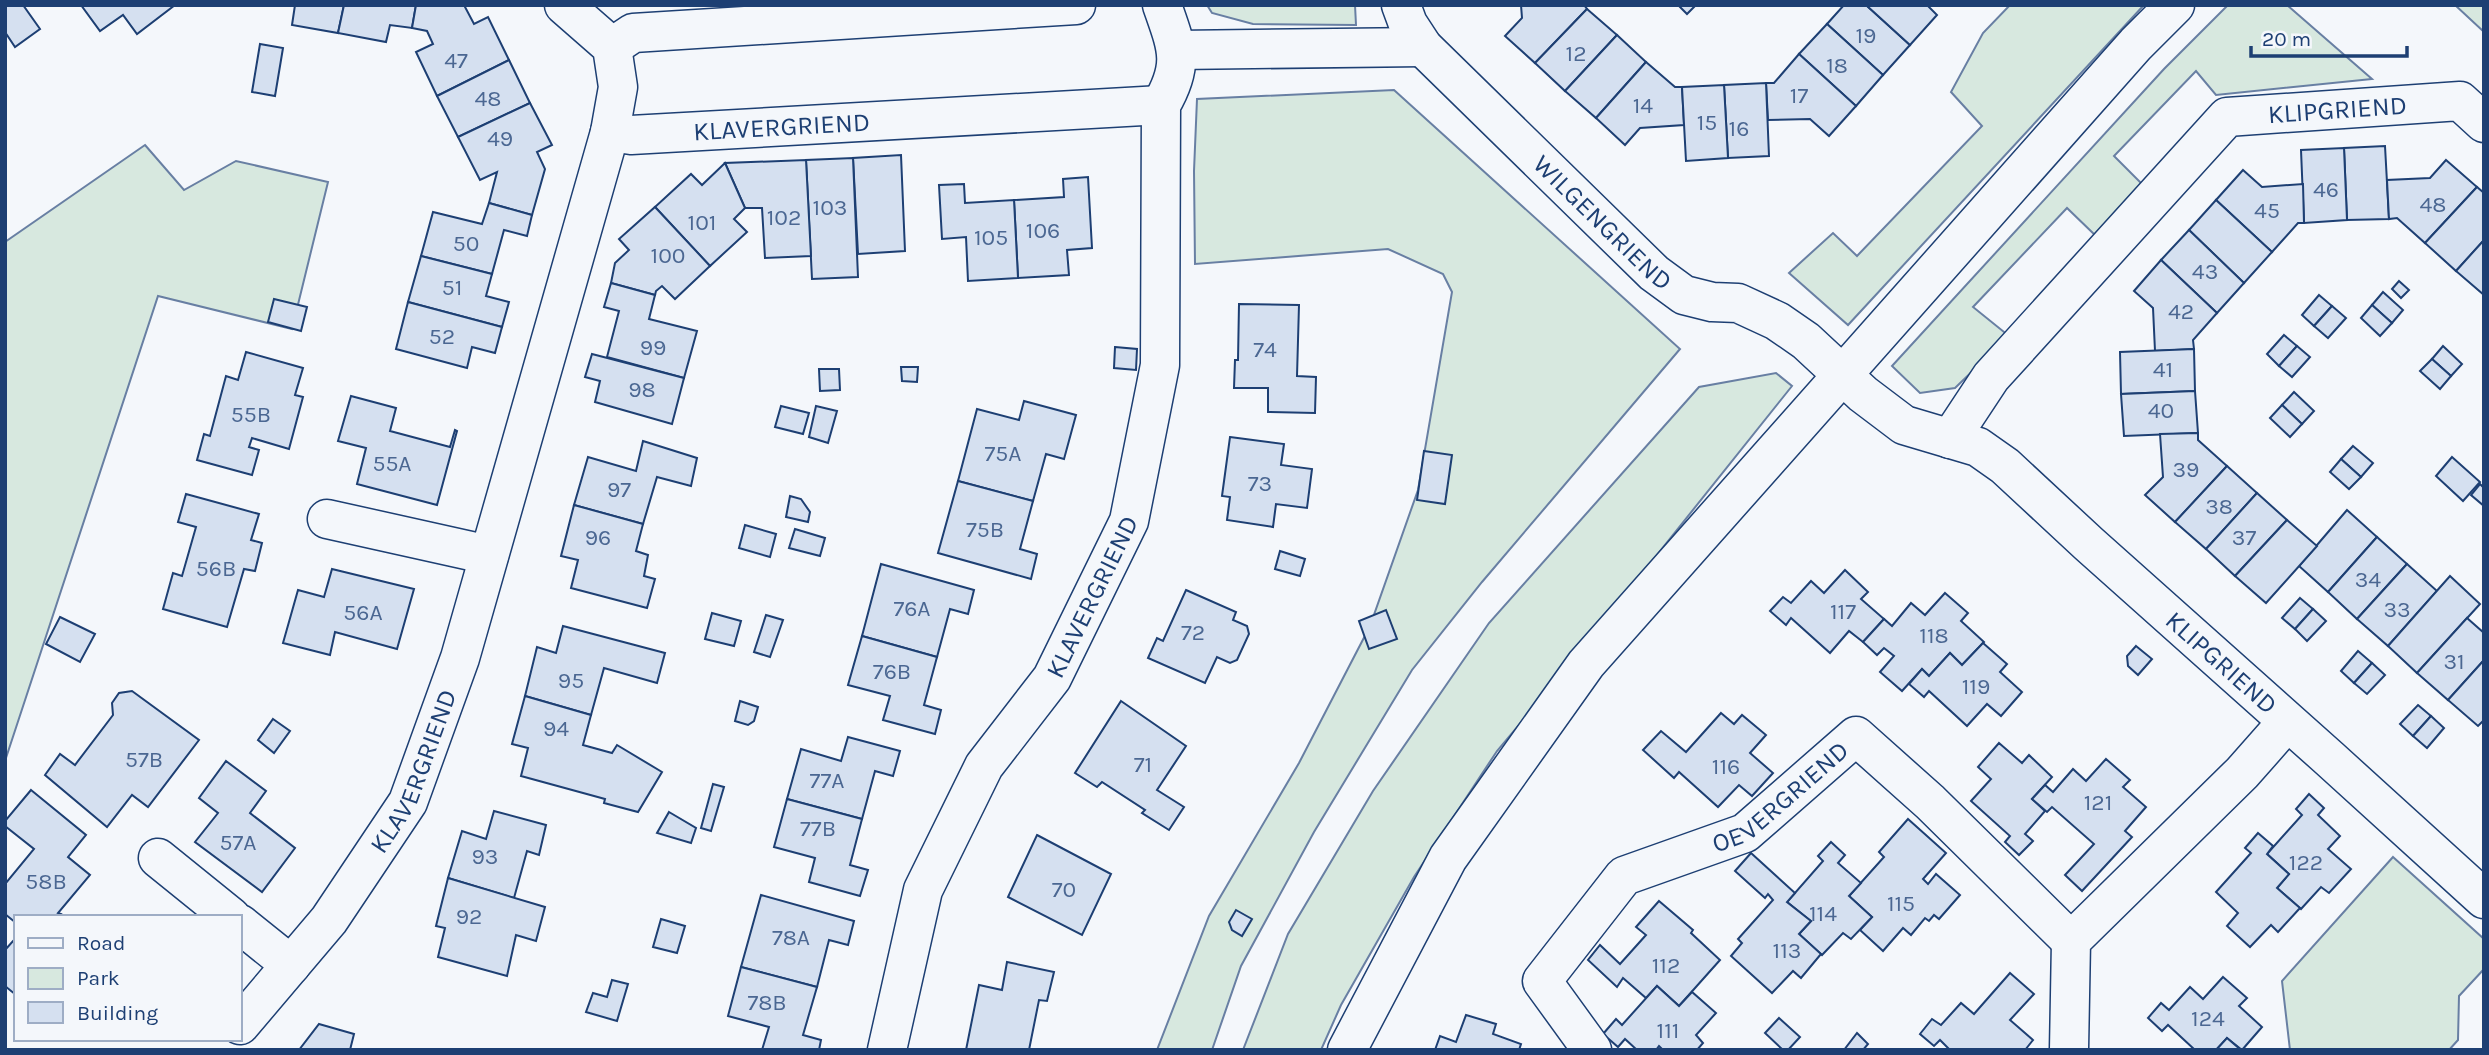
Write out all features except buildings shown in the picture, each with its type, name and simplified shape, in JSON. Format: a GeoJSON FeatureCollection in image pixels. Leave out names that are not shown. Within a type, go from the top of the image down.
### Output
{"type":"FeatureCollection","features":[{"type":"Feature","properties":{"kind":"street"},"geometry":{"type":"LineString","coordinates":[[564,5],[612,47],[633,33],[1076,5]]}},
{"type":"Feature","properties":{"kind":"street","name":"KLAVERGRIEND"},"geometry":{"type":"LineString","coordinates":[[887,1050],[923,890],[984,766],[1052,678],[1129,520],[1160,365],[1161,105],[1174,84],[1178,50],[1162,5]]}},
{"type":"Feature","properties":{"kind":"street","name":"WILGENGRIEND"},"geometry":{"type":"LineString","coordinates":[[1401,5],[1408,24],[1423,47],[1654,273],[1684,295],[1712,302],[1738,303],[1776,321],[1805,341],[1843,375]]}},
{"type":"Feature","properties":{"kind":"street"},"geometry":{"type":"LineString","coordinates":[[1347,1050],[1448,858],[1586,664],[2136,44],[2175,5]]}},
{"type":"Feature","properties":{"kind":"street","name":"KLAVERGRIEND"},"geometry":{"type":"LineString","coordinates":[[242,1023],[329,920],[408,802],[460,658],[610,132],[618,87],[612,47]]}},
{"type":"Feature","properties":{"kind":"street"},"geometry":{"type":"LineString","coordinates":[[1178,50],[1423,47]]}},
{"type":"Feature","properties":{"kind":"street","name":"KLIPGRIEND"},"geometry":{"type":"LineString","coordinates":[[1950,439],[1991,377],[2227,117],[2460,101],[2484,123]]}},
{"type":"Feature","properties":{"kind":"street","name":"KLAVERGRIEND"},"geometry":{"type":"LineString","coordinates":[[610,132],[631,135],[1161,105]]}},
{"type":"Feature","properties":{"kind":"street","name":"KLIPGRIEND"},"geometry":{"type":"LineString","coordinates":[[1843,375],[1882,410],[1904,425],[1978,447],[2005,466],[2088,544],[2484,899]]}},
{"type":"Feature","properties":{"kind":"street"},"geometry":{"type":"LineString","coordinates":[[327,519],[489,555]]}},
{"type":"Feature","properties":{"kind":"street"},"geometry":{"type":"LineString","coordinates":[[2069,1050],[2071,941],[2242,773],[2287,722]]}},
{"type":"Feature","properties":{"kind":"street","name":"OEVERGRIEND"},"geometry":{"type":"LineString","coordinates":[[1592,1050],[1542,981],[1624,877],[1745,833],[1856,736],[1930,802],[2071,941]]}},
{"type":"Feature","properties":{"kind":"street"},"geometry":{"type":"LineString","coordinates":[[158,858],[229,915]]}},
{"type":"Feature","properties":{"kind":"street"},"geometry":{"type":"LineString","coordinates":[[242,926],[291,965]]}},
{"type":"Feature","properties":{"kind":"green space"},"geometry":{"type":"Polygon","coordinates":[[[1207,5],[1355,5],[1356,25],[1253,24],[1212,13],[1207,5]]]}},
{"type":"Feature","properties":{"kind":"green space"},"geometry":{"type":"Polygon","coordinates":[[[2010,5],[2144,5],[1848,325],[1789,273],[1833,233],[1857,256],[1982,126],[1951,92],[1983,33],[2010,5]]]}},
{"type":"Feature","properties":{"kind":"green space"},"geometry":{"type":"Polygon","coordinates":[[[2228,5],[2287,5],[2372,79],[2216,95],[2196,71],[2114,156],[2143,185],[2097,237],[2067,208],[1973,307],[2009,336],[1955,388],[1920,393],[1892,366],[2164,69],[2228,5]]]}},
{"type":"Feature","properties":{"kind":"green space"},"geometry":{"type":"Polygon","coordinates":[[[2455,5],[2484,5],[2484,32],[2455,5]]]}},
{"type":"Feature","properties":{"kind":"green space"},"geometry":{"type":"Polygon","coordinates":[[[1394,90],[1680,349],[1482,582],[1412,670],[1314,832],[1241,966],[1212,1050],[1157,1050],[1209,916],[1299,763],[1370,626],[1418,490],[1452,292],[1443,274],[1388,249],[1195,264],[1194,171],[1197,99],[1394,90]]]}},
{"type":"Feature","properties":{"kind":"green space"},"geometry":{"type":"Polygon","coordinates":[[[145,145],[184,190],[236,161],[328,182],[292,329],[158,296],[5,761],[5,242],[145,145]]]}},
{"type":"Feature","properties":{"kind":"green space"},"geometry":{"type":"Polygon","coordinates":[[[1776,373],[1792,386],[1497,751],[1414,877],[1341,1005],[1321,1050],[1243,1050],[1288,934],[1373,791],[1489,623],[1699,387],[1776,373]]]}},
{"type":"Feature","properties":{"kind":"green space"},"geometry":{"type":"Polygon","coordinates":[[[2393,857],[2484,939],[2484,969],[2459,996],[2458,1040],[2449,1050],[2290,1050],[2282,981],[2393,857]]]}}]}
